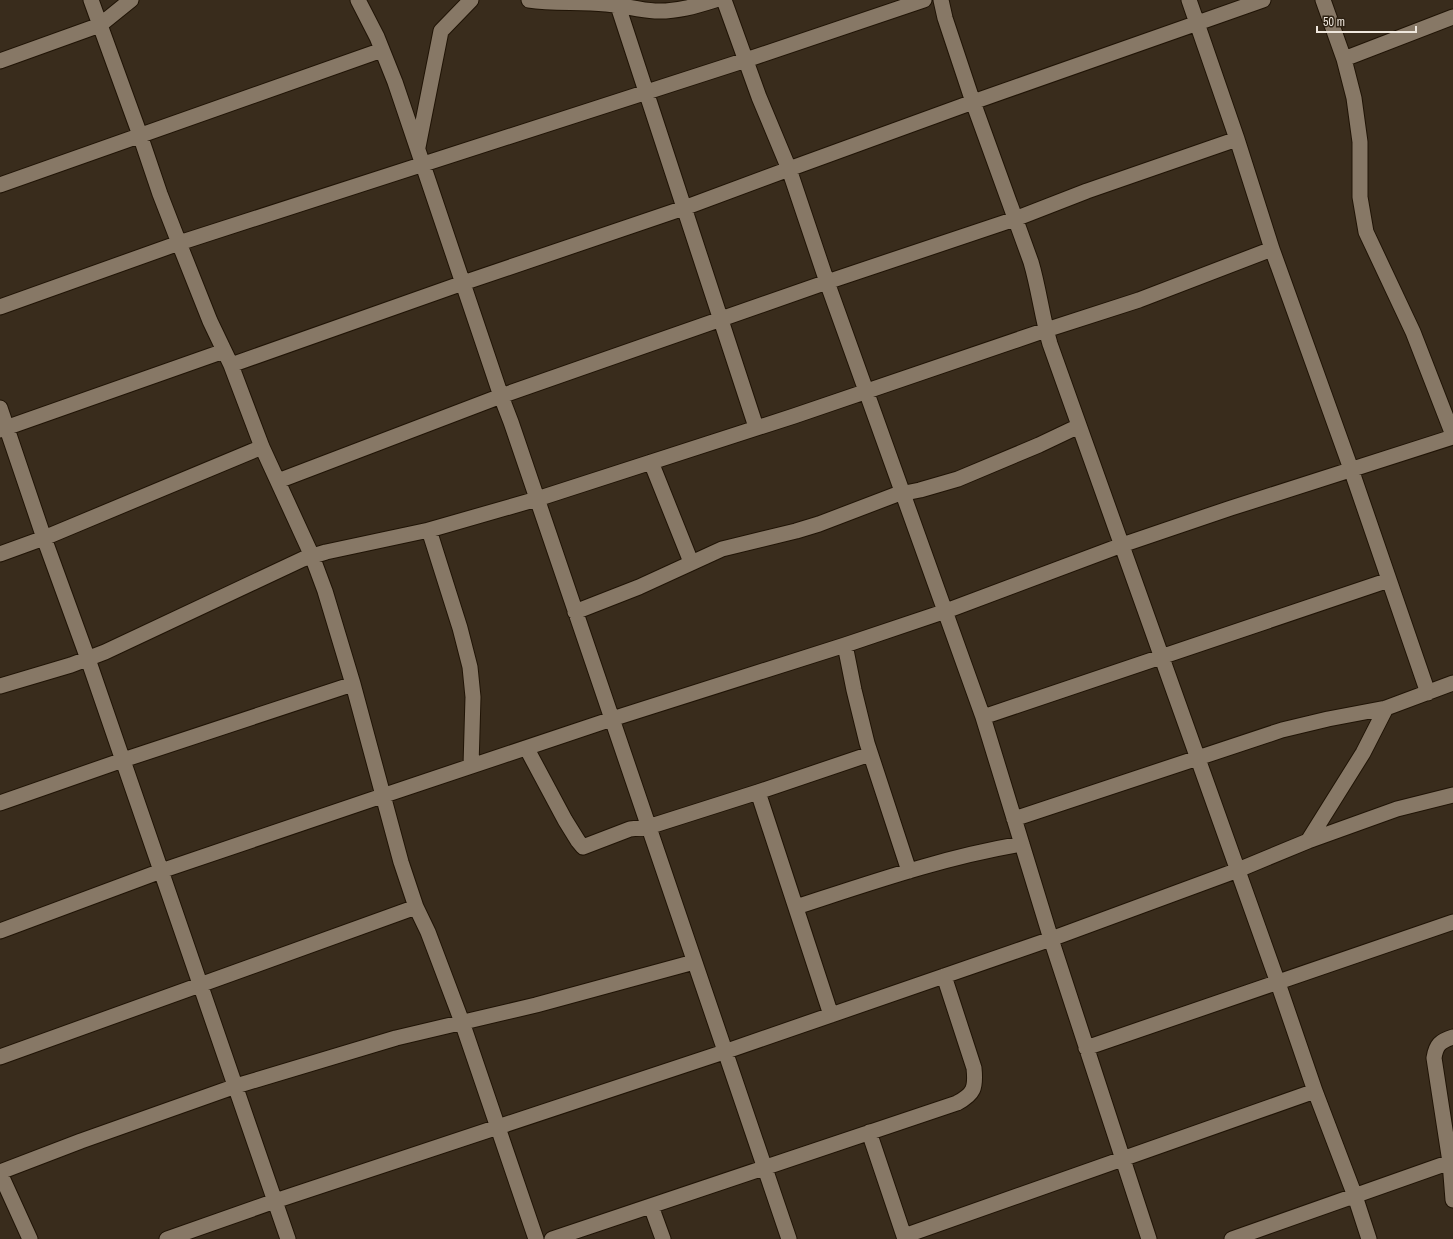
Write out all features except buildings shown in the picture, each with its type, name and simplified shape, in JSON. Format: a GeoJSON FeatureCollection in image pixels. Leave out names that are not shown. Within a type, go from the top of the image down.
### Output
{"type":"FeatureCollection","features":[{"type":"Feature","properties":{"kind":"street"},"geometry":{"type":"LineString","coordinates":[[92,0],[160,194],[179,243],[210,321],[231,365],[262,447],[312,556],[325,591],[353,684],[401,862],[416,907],[428,932],[462,1022],[536,1239]]}},
{"type":"Feature","properties":{"kind":"street"},"geometry":{"type":"LineString","coordinates":[[0,61],[100,26],[131,0]]}},
{"type":"Feature","properties":{"kind":"street"},"geometry":{"type":"LineString","coordinates":[[358,0],[396,82],[501,396],[789,1239]]}},
{"type":"Feature","properties":{"kind":"street"},"geometry":{"type":"LineString","coordinates":[[418,148],[441,31],[471,0]]}},
{"type":"Feature","properties":{"kind":"street"},"geometry":{"type":"LineString","coordinates":[[529,0],[558,3],[593,3],[654,11],[681,9],[715,0]]}},
{"type":"Feature","properties":{"kind":"street"},"geometry":{"type":"LineString","coordinates":[[724,0],[760,97],[789,169],[983,717],[1051,939],[1149,1239]]}},
{"type":"Feature","properties":{"kind":"street"},"geometry":{"type":"LineString","coordinates":[[0,307],[179,243],[646,91],[746,60],[924,0]]}},
{"type":"Feature","properties":{"kind":"street"},"geometry":{"type":"LineString","coordinates":[[940,0],[973,102],[1031,262],[1046,330],[1079,426],[1198,757],[1315,1091],[1355,1196],[1369,1239]]}},
{"type":"Feature","properties":{"kind":"street"},"geometry":{"type":"LineString","coordinates":[[1189,0],[1237,139],[1272,249],[1351,469],[1428,693]]}},
{"type":"Feature","properties":{"kind":"street"},"geometry":{"type":"LineString","coordinates":[[231,365],[463,283],[684,208],[973,102],[1263,0]]}},
{"type":"Feature","properties":{"kind":"street"},"geometry":{"type":"LineString","coordinates":[[0,932],[161,871],[612,719],[845,645],[946,611],[1122,545],[1453,436],[1412,332],[1366,232],[1360,197],[1360,142],[1354,98],[1344,59],[1323,0]]}},
{"type":"Feature","properties":{"kind":"street"},"geometry":{"type":"LineString","coordinates":[[618,6],[756,428]]}},
{"type":"Feature","properties":{"kind":"street"},"geometry":{"type":"LineString","coordinates":[[1344,59],[1453,17]]}},
{"type":"Feature","properties":{"kind":"street"},"geometry":{"type":"LineString","coordinates":[[0,185],[382,50]]}},
{"type":"Feature","properties":{"kind":"street"},"geometry":{"type":"LineString","coordinates":[[278,481],[501,396],[828,282],[1015,219],[1087,191],[1237,139]]}},
{"type":"Feature","properties":{"kind":"street"},"geometry":{"type":"LineString","coordinates":[[0,686],[88,659],[289,565],[312,556],[430,530],[537,499],[800,414],[1046,330],[1139,300],[1272,249]]}},
{"type":"Feature","properties":{"kind":"street"},"geometry":{"type":"LineString","coordinates":[[4,428],[224,351]]}},
{"type":"Feature","properties":{"kind":"street"},"geometry":{"type":"LineString","coordinates":[[0,408],[4,428],[88,659],[288,1239]]}},
{"type":"Feature","properties":{"kind":"street"},"geometry":{"type":"LineString","coordinates":[[576,612],[639,587],[722,549],[776,537],[819,524],[904,493],[932,487],[979,471],[1079,426]]}},
{"type":"Feature","properties":{"kind":"street"},"geometry":{"type":"LineString","coordinates":[[0,554],[44,538],[262,447]]}},
{"type":"Feature","properties":{"kind":"street"},"geometry":{"type":"LineString","coordinates":[[651,462],[691,562]]}},
{"type":"Feature","properties":{"kind":"street"},"geometry":{"type":"LineString","coordinates":[[430,530],[460,628],[470,667],[473,697],[471,766]]}},
{"type":"Feature","properties":{"kind":"street"},"geometry":{"type":"LineString","coordinates":[[983,717],[1389,580]]}},
{"type":"Feature","properties":{"kind":"street"},"geometry":{"type":"LineString","coordinates":[[845,645],[854,690],[870,754],[909,871]]}},
{"type":"Feature","properties":{"kind":"street"},"geometry":{"type":"LineString","coordinates":[[1014,819],[1198,757],[1308,724],[1386,708],[1453,683]]}},
{"type":"Feature","properties":{"kind":"street"},"geometry":{"type":"LineString","coordinates":[[0,803],[123,760],[353,684]]}},
{"type":"Feature","properties":{"kind":"street"},"geometry":{"type":"LineString","coordinates":[[1308,841],[1332,805],[1363,753],[1386,708]]}},
{"type":"Feature","properties":{"kind":"street"},"geometry":{"type":"LineString","coordinates":[[527,748],[562,814],[582,847],[630,829],[648,827],[870,754]]}},
{"type":"Feature","properties":{"kind":"street"},"geometry":{"type":"LineString","coordinates":[[758,792],[831,1015]]}},
{"type":"Feature","properties":{"kind":"street"},"geometry":{"type":"LineString","coordinates":[[167,1239],[275,1201],[724,1052],[1051,939],[1238,870],[1308,841],[1398,809],[1453,795]]}},
{"type":"Feature","properties":{"kind":"street"},"geometry":{"type":"LineString","coordinates":[[796,907],[909,871],[976,852],[1022,844]]}},
{"type":"Feature","properties":{"kind":"street"},"geometry":{"type":"LineString","coordinates":[[0,1057],[416,907]]}},
{"type":"Feature","properties":{"kind":"street"},"geometry":{"type":"LineString","coordinates":[[1086,1048],[1453,922]]}},
{"type":"Feature","properties":{"kind":"street"},"geometry":{"type":"LineString","coordinates":[[30,1239],[0,1172],[81,1141],[236,1086],[396,1038],[536,1005],[694,962]]}},
{"type":"Feature","properties":{"kind":"street"},"geometry":{"type":"LineString","coordinates":[[552,1239],[957,1103],[967,1097],[974,1089],[976,1081],[974,1068],[944,976]]}},
{"type":"Feature","properties":{"kind":"street"},"geometry":{"type":"LineString","coordinates":[[1453,1037],[1446,1039],[1436,1047],[1434,1058],[1452,1162],[1453,1200]]}},
{"type":"Feature","properties":{"kind":"street"},"geometry":{"type":"LineString","coordinates":[[869,1132],[905,1237],[1123,1158],[1315,1091]]}},
{"type":"Feature","properties":{"kind":"street"},"geometry":{"type":"LineString","coordinates":[[1232,1239],[1452,1162]]}},
{"type":"Feature","properties":{"kind":"street"},"geometry":{"type":"LineString","coordinates":[[651,1206],[663,1239]]}}]}
